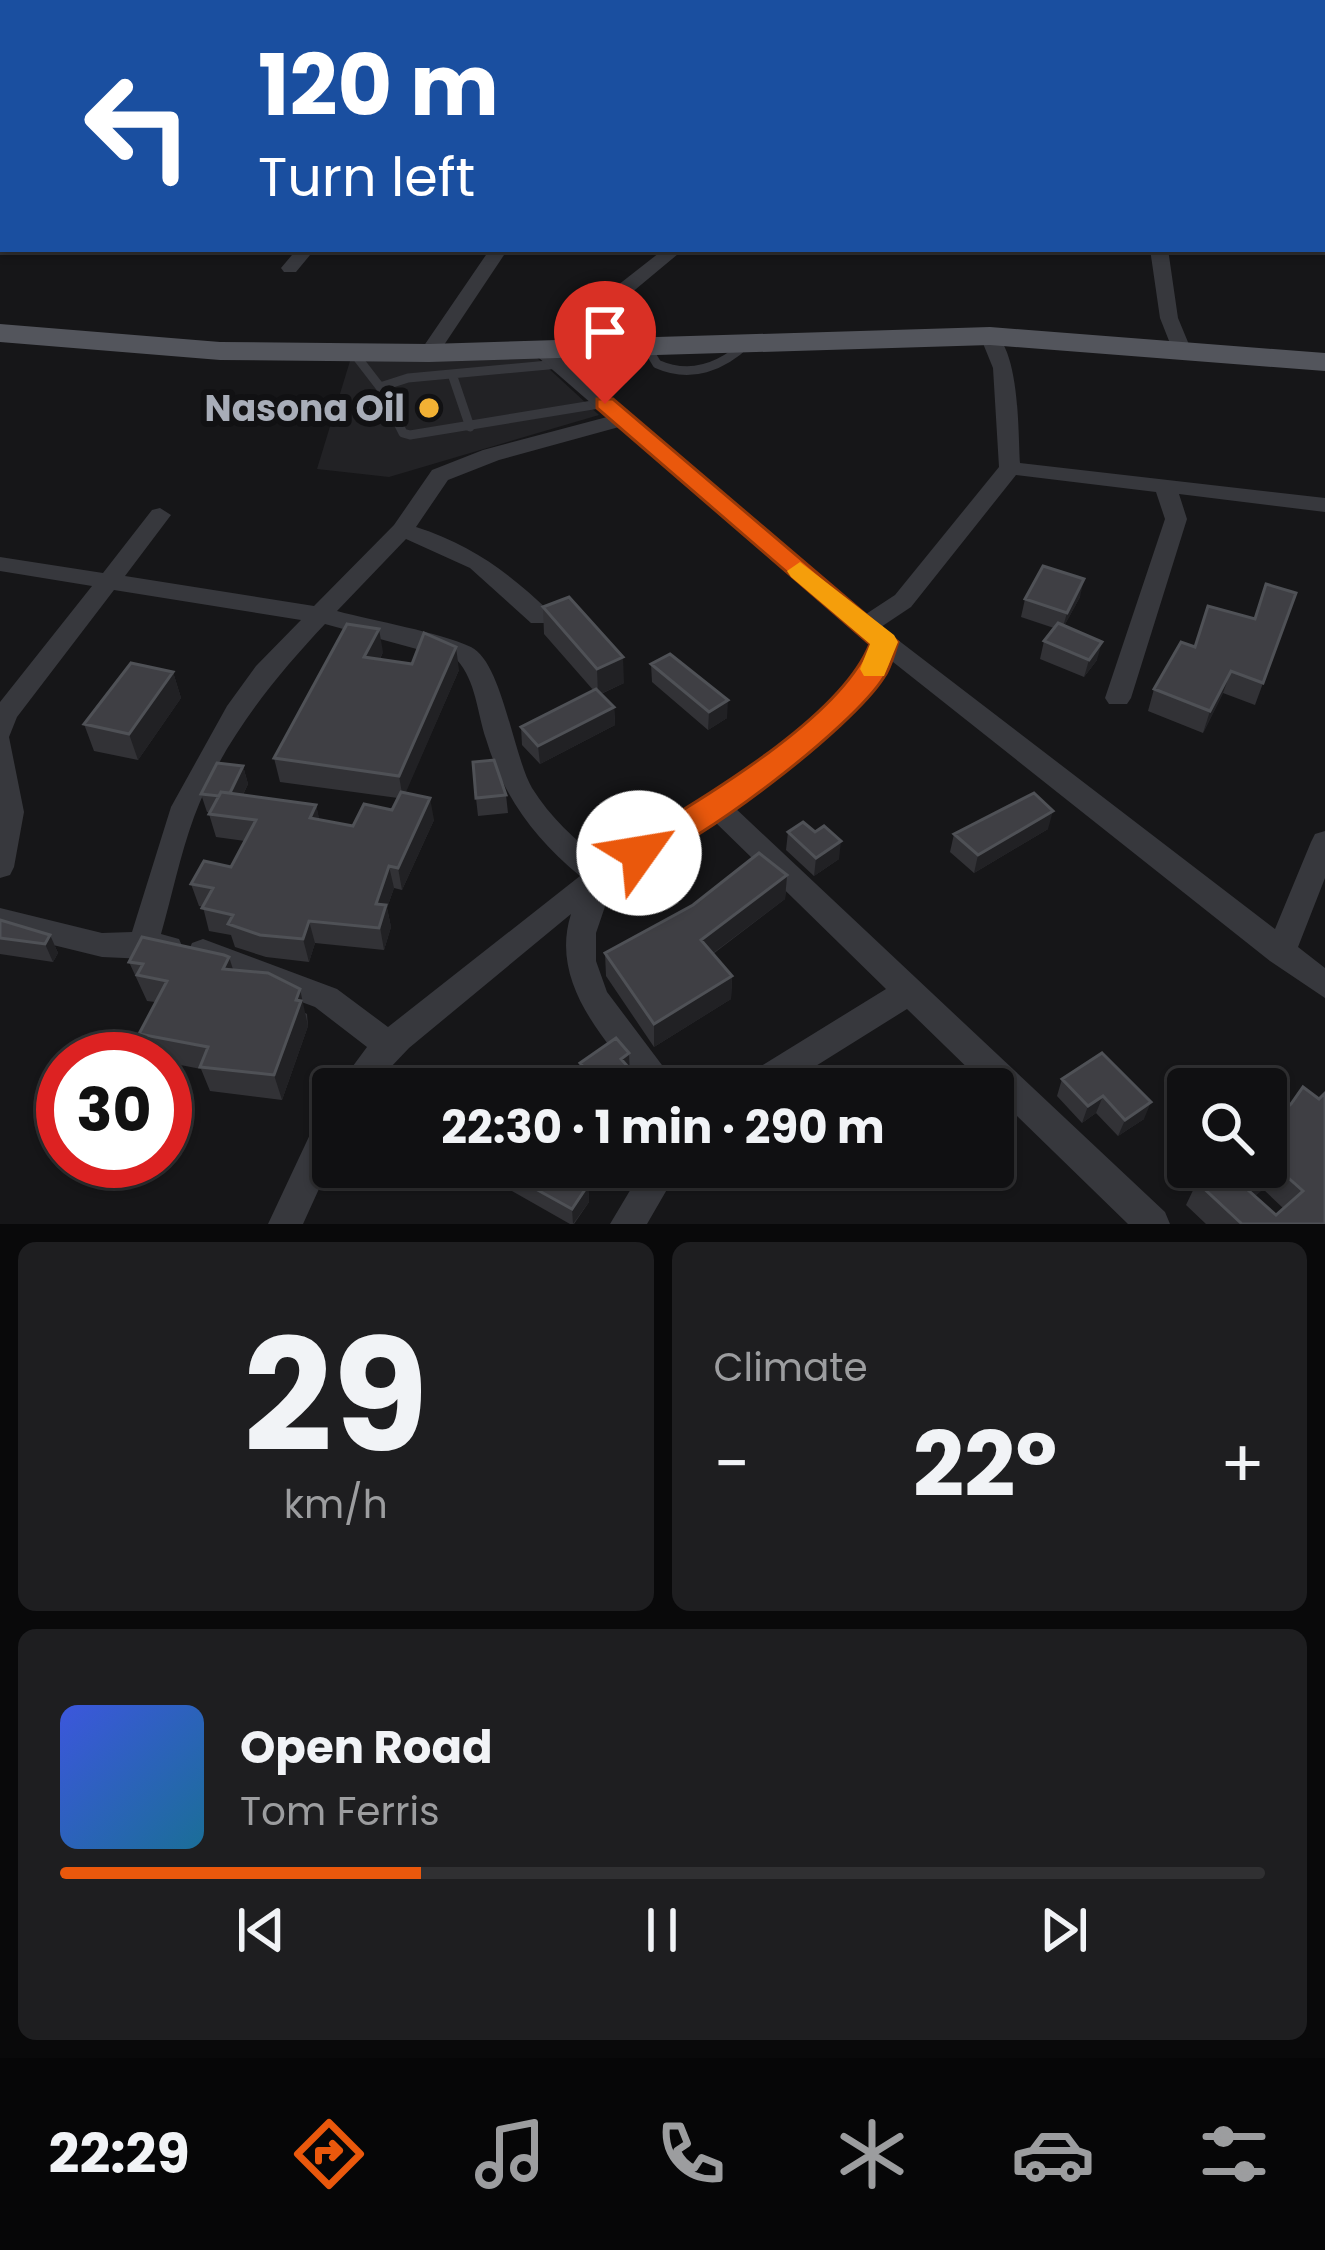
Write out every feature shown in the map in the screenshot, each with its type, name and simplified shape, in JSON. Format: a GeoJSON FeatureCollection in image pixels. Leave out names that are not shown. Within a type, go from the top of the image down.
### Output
{"type":"FeatureCollection","features":[{"type":"Feature","properties":{"kind":"main road"},"geometry":{"type":"LineString","coordinates":[[0,333],[220,351],[429,353],[557,353],[645,344],[990,336],[1180,347],[1325,362]]}},
{"type":"Feature","properties":{"kind":"street"},"geometry":{"type":"LineString","coordinates":[[290,268],[303,252]]}},
{"type":"Feature","properties":{"kind":"street"},"geometry":{"type":"LineString","coordinates":[[429,353],[497,252]]}},
{"type":"Feature","properties":{"kind":"street"},"geometry":{"type":"LineString","coordinates":[[671,252],[611,300],[557,353],[614,411],[875,634],[1325,985]]}},
{"type":"Feature","properties":{"kind":"street"},"geometry":{"type":"LineString","coordinates":[[1160,252],[1180,347]]}},
{"type":"Feature","properties":{"kind":"street"},"geometry":{"type":"LineString","coordinates":[[372,1068],[391,1047],[601,877],[714,805],[835,716],[873,672],[875,634],[1010,468],[1003,368],[990,336]]}},
{"type":"Feature","properties":{"kind":"street"},"geometry":{"type":"LineString","coordinates":[[142,944],[181,814],[236,713],[265,672],[326,616],[402,530],[440,475],[614,411]]}},
{"type":"Feature","properties":{"kind":"street"},"geometry":{"type":"LineString","coordinates":[[1010,468],[1325,505]]}},
{"type":"Feature","properties":{"kind":"street"},"geometry":{"type":"LineString","coordinates":[[1118,698],[1176,519],[1164,484]]}},
{"type":"Feature","properties":{"kind":"street"},"geometry":{"type":"LineString","coordinates":[[0,729],[5,714],[160,514]]}},
{"type":"Feature","properties":{"kind":"street"},"geometry":{"type":"LineString","coordinates":[[402,530],[486,563],[540,617]]}},
{"type":"Feature","properties":{"kind":"street"},"geometry":{"type":"LineString","coordinates":[[0,564],[326,616],[466,654],[480,670],[524,806],[555,843],[601,877]]}},
{"type":"Feature","properties":{"kind":"street"},"geometry":{"type":"LineString","coordinates":[[0,744],[10,812],[0,867]]}},
{"type":"Feature","properties":{"kind":"street"},"geometry":{"type":"LineString","coordinates":[[714,805],[1154,1224]]}},
{"type":"Feature","properties":{"kind":"street"},"geometry":{"type":"LineString","coordinates":[[1281,952],[1325,842]]}},
{"type":"Feature","properties":{"kind":"street"},"geometry":{"type":"LineString","coordinates":[[601,877],[580,935],[580,965],[597,1002],[648,1068]]}},
{"type":"Feature","properties":{"kind":"street"},"geometry":{"type":"LineString","coordinates":[[0,920],[102,944],[202,952],[265,971],[326,998],[391,1047]]}},
{"type":"Feature","properties":{"kind":"street"},"geometry":{"type":"LineString","coordinates":[[786,1068],[910,991]]}},
{"type":"Feature","properties":{"kind":"street"},"geometry":{"type":"LineString","coordinates":[[285,1224],[312,1166]]}},
{"type":"Feature","properties":{"kind":"street"},"geometry":{"type":"LineString","coordinates":[[627,1224],[650,1188]]}},
{"type":"Feature","properties":{"kind":"lane"},"geometry":{"type":"LineString","coordinates":[[353,352],[380,387],[403,433],[422,436],[614,411]]}},
{"type":"Feature","properties":{"kind":"lane"},"geometry":{"type":"LineString","coordinates":[[380,387],[408,377],[452,374],[557,353]]}},
{"type":"Feature","properties":{"kind":"lane"},"geometry":{"type":"LineString","coordinates":[[452,374],[470,427]]}},
{"type":"Feature","properties":{"kind":"shaded area"},"geometry":{"type":"Polygon","coordinates":[[[534,355],[599,415],[389,477],[317,469],[350,361],[534,355]]]}},
{"type":"Feature","properties":{"kind":"building"},"geometry":{"type":"Polygon","coordinates":[[[1043,566],[1084,579],[1067,613],[1025,599],[1043,566]]]}},
{"type":"Feature","properties":{"kind":"building"},"geometry":{"type":"Polygon","coordinates":[[[1266,584],[1296,593],[1263,683],[1231,671],[1210,711],[1154,689],[1181,642],[1195,647],[1208,606],[1255,619],[1266,584]]]}},
{"type":"Feature","properties":{"kind":"building"},"geometry":{"type":"Polygon","coordinates":[[[569,597],[623,657],[597,669],[543,607],[569,597]]]}},
{"type":"Feature","properties":{"kind":"building"},"geometry":{"type":"Polygon","coordinates":[[[1058,623],[1102,642],[1089,660],[1044,641],[1058,623]]]}},
{"type":"Feature","properties":{"kind":"building"},"geometry":{"type":"Polygon","coordinates":[[[347,624],[379,629],[364,657],[412,664],[424,633],[456,647],[399,776],[274,758],[347,624]]]}},
{"type":"Feature","properties":{"kind":"building"},"geometry":{"type":"Polygon","coordinates":[[[670,654],[728,700],[709,712],[651,664],[670,654]]]}},
{"type":"Feature","properties":{"kind":"building"},"geometry":{"type":"Polygon","coordinates":[[[131,663],[173,672],[129,734],[84,724],[131,663]]]}},
{"type":"Feature","properties":{"kind":"building"},"geometry":{"type":"Polygon","coordinates":[[[596,689],[614,707],[538,746],[521,727],[596,689]]]}},
{"type":"Feature","properties":{"kind":"building"},"geometry":{"type":"Polygon","coordinates":[[[494,760],[506,795],[476,798],[473,762],[494,760]]]}},
{"type":"Feature","properties":{"kind":"building"},"geometry":{"type":"Polygon","coordinates":[[[217,763],[243,766],[230,793],[201,794],[217,763]]]}},
{"type":"Feature","properties":{"kind":"building"},"geometry":{"type":"Polygon","coordinates":[[[221,792],[316,805],[310,818],[353,826],[364,804],[392,810],[401,792],[430,798],[398,868],[389,866],[376,904],[386,905],[379,928],[309,921],[303,939],[260,935],[228,924],[233,915],[202,908],[213,888],[191,884],[204,861],[231,867],[256,820],[209,814],[221,792]]]}},
{"type":"Feature","properties":{"kind":"building"},"geometry":{"type":"Polygon","coordinates":[[[1034,793],[1053,811],[978,855],[954,834],[1034,793]]]}},
{"type":"Feature","properties":{"kind":"building"},"geometry":{"type":"Polygon","coordinates":[[[803,822],[815,832],[824,826],[841,841],[816,858],[788,832],[803,822]]]}},
{"type":"Feature","properties":{"kind":"building"},"geometry":{"type":"Polygon","coordinates":[[[759,853],[787,875],[701,940],[732,976],[654,1024],[605,953],[693,905],[759,853]]]}},
{"type":"Feature","properties":{"kind":"building"},"geometry":{"type":"Polygon","coordinates":[[[0,920],[50,935],[45,944],[0,938],[0,920]]]}},
{"type":"Feature","properties":{"kind":"building"},"geometry":{"type":"Polygon","coordinates":[[[142,937],[224,955],[229,957],[223,969],[268,973],[300,989],[296,1000],[301,1001],[274,1075],[200,1067],[208,1047],[192,1044],[192,1032],[140,1032],[167,981],[137,975],[143,964],[129,962],[142,937]]]}},
{"type":"Feature","properties":{"kind":"building"},"geometry":{"type":"Polygon","coordinates":[[[616,1038],[629,1053],[621,1059],[629,1068],[584,1068],[580,1063],[616,1038]]]}},
{"type":"Feature","properties":{"kind":"building"},"geometry":{"type":"Polygon","coordinates":[[[1102,1053],[1151,1102],[1125,1120],[1103,1096],[1088,1106],[1062,1079],[1102,1053]]]}},
{"type":"Feature","properties":{"kind":"building"},"geometry":{"type":"Polygon","coordinates":[[[1303,1087],[1319,1099],[1325,1093],[1325,1224],[1242,1224],[1203,1188],[1250,1188],[1276,1215],[1303,1191],[1287,1177],[1287,1107],[1303,1087]]]}},
{"type":"Feature","properties":{"kind":"building"},"geometry":{"type":"Polygon","coordinates":[[[534,1188],[586,1188],[572,1209],[534,1188]]]}},
{"type":"Feature","properties":{"kind":"slow traffic"},"geometry":{"type":"LineString","coordinates":[[800,571],[884,642],[874,669]]}},
{"type":"Feature","properties":{"kind":"place","name":"Nasona Oil"},"geometry":{"type":"Point","coordinates":[429,408]}},
{"type":"Feature","properties":{"kind":"route"},"geometry":{"type":"LineString","coordinates":[[605,404],[884,642],[873,672],[835,716],[714,805],[639,853]]}}]}
